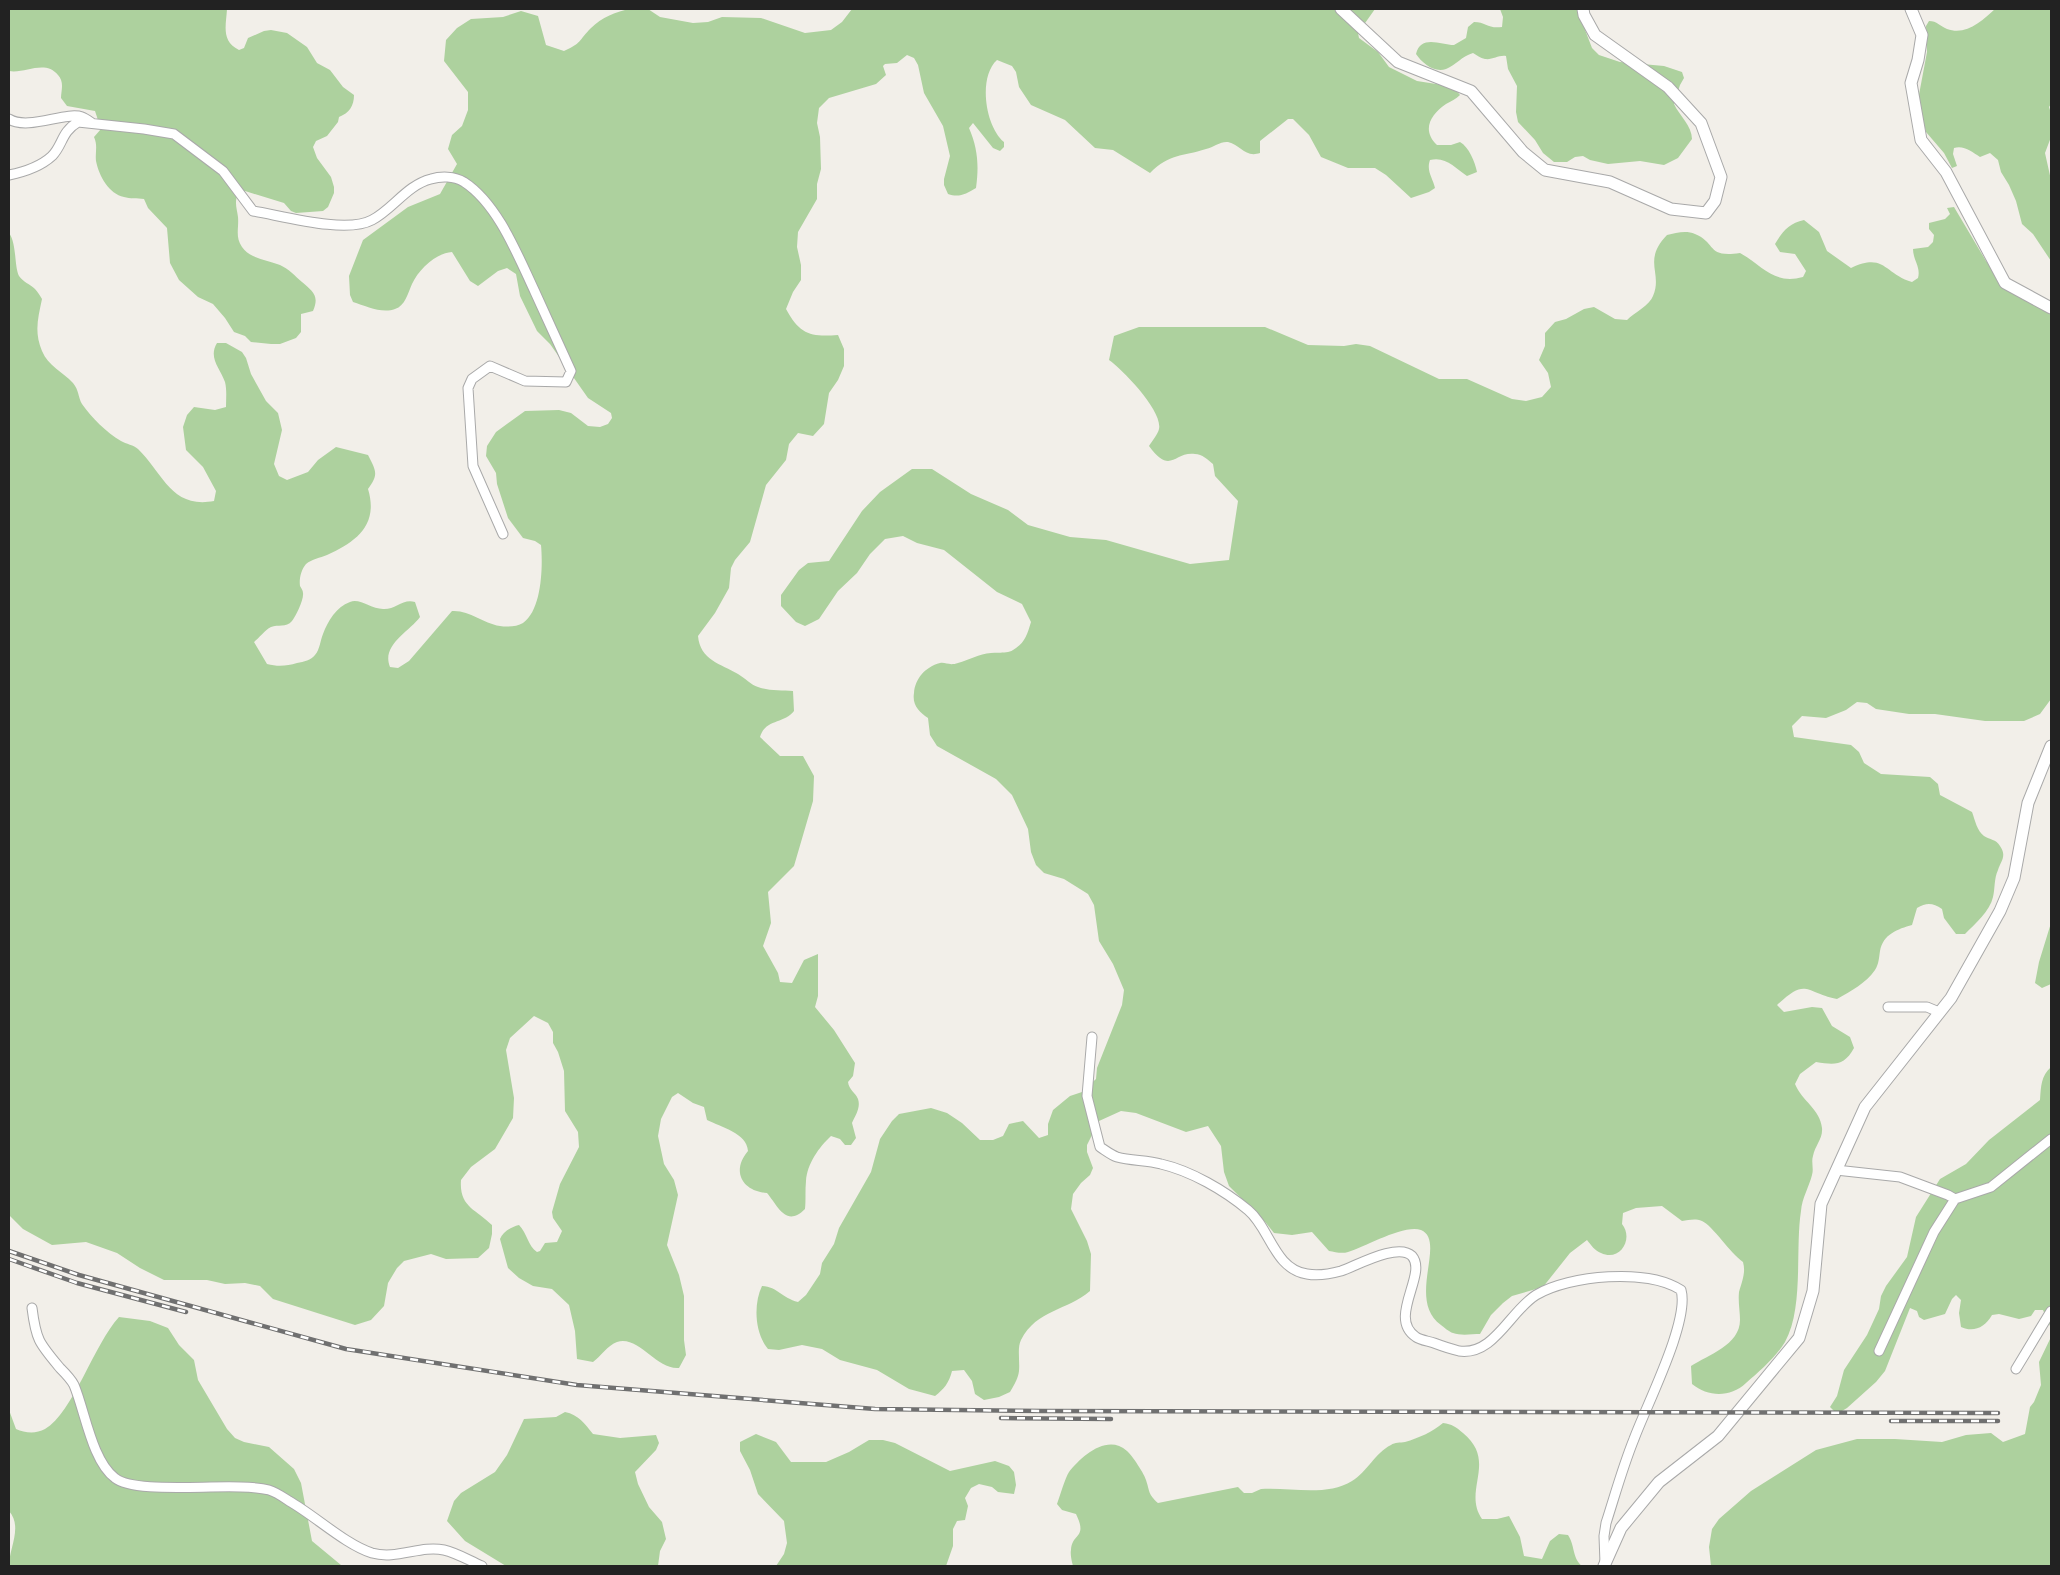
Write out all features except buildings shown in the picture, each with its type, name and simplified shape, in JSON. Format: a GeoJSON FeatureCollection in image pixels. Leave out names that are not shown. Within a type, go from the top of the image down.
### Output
{"type":"FeatureCollection","features":[{"type":"Feature","properties":{"kind":"street"},"geometry":{"type":"LineString","coordinates":[[1341,9],[1398,62],[1471,91],[1523,152],[1545,170],[1610,182],[1671,209],[1706,212],[1714,201],[1722,177],[1701,123],[1668,87],[1595,35],[1584,15],[1583,9]]}},
{"type":"Feature","properties":{"kind":"street"},"geometry":{"type":"LineString","coordinates":[[1910,9],[1922,35],[1918,60],[1911,83],[1921,140],[1946,172],[2005,283],[2051,308]]}},
{"type":"Feature","properties":{"kind":"street"},"geometry":{"type":"LineString","coordinates":[[9,119],[13,122],[31,122],[81,116],[94,124]]}},
{"type":"Feature","properties":{"kind":"street"},"geometry":{"type":"LineString","coordinates":[[9,175],[27,172],[52,155],[64,133],[78,122],[174,134],[224,172],[253,211],[340,226],[359,225],[373,220],[417,185],[430,178],[450,176],[463,181],[480,195],[508,233],[571,371],[566,382],[526,381],[490,366],[472,379],[468,388],[473,466],[503,534]]}},
{"type":"Feature","properties":{"kind":"street"},"geometry":{"type":"LineString","coordinates":[[1604,1565],[1621,1528],[1659,1482],[1718,1436],[1799,1338],[1813,1291],[1821,1204],[1865,1107],[1939,1012],[1974,960],[2000,911],[2014,878],[2028,803],[2051,746]]}},
{"type":"Feature","properties":{"kind":"street"},"geometry":{"type":"LineString","coordinates":[[1888,1007],[1927,1007],[1939,1012]]}},
{"type":"Feature","properties":{"kind":"street"},"geometry":{"type":"LineString","coordinates":[[1092,1038],[1087,1096],[1100,1147],[1116,1156],[1179,1169],[1217,1189],[1249,1210],[1283,1260],[1292,1269],[1306,1274],[1324,1275],[1389,1252],[1402,1251],[1412,1256],[1416,1266],[1405,1312],[1407,1327],[1416,1337],[1461,1351],[1478,1349],[1492,1339],[1522,1306],[1536,1295],[1578,1281],[1606,1276],[1633,1277],[1672,1284],[1681,1290],[1684,1300],[1682,1312],[1670,1352],[1634,1439],[1606,1523],[1604,1565]]}},
{"type":"Feature","properties":{"kind":"street"},"geometry":{"type":"LineString","coordinates":[[1879,1351],[1934,1232],[1955,1199],[1991,1187],[2051,1139]]}},
{"type":"Feature","properties":{"kind":"street"},"geometry":{"type":"LineString","coordinates":[[1836,1170],[1900,1177],[1955,1199]]}},
{"type":"Feature","properties":{"kind":"street"},"geometry":{"type":"LineString","coordinates":[[32,1308],[34,1326],[39,1343],[74,1384],[89,1434],[106,1468],[116,1479],[134,1484],[153,1486],[237,1486],[270,1490],[309,1512],[340,1536],[372,1553],[394,1556],[421,1550],[444,1550],[482,1566]]}},
{"type":"Feature","properties":{"kind":"street"},"geometry":{"type":"LineString","coordinates":[[2016,1369],[2051,1311]]}},
{"type":"Feature","properties":{"kind":"green space"},"geometry":{"type":"Polygon","coordinates":[[[9,9],[227,9],[226,32],[229,42],[233,46],[239,50],[244,48],[248,38],[264,31],[271,30],[287,33],[307,47],[317,63],[330,70],[343,87],[354,95],[350,109],[339,117],[338,122],[327,136],[316,141],[313,147],[317,158],[331,177],[334,187],[334,193],[328,207],[323,211],[296,213],[291,211],[284,203],[245,191],[238,194],[237,197],[238,236],[245,251],[254,257],[286,268],[314,294],[316,301],[313,311],[301,314],[301,332],[296,338],[280,344],[251,342],[245,336],[234,332],[213,304],[198,297],[179,280],[170,263],[167,228],[148,208],[144,199],[119,195],[109,188],[102,178],[96,161],[94,137],[101,129],[95,111],[67,106],[61,98],[61,79],[53,70],[41,67],[9,71],[9,9]]]}},
{"type":"Feature","properties":{"kind":"green space"},"geometry":{"type":"Polygon","coordinates":[[[648,9],[660,17],[693,23],[708,22],[722,17],[761,18],[805,33],[831,30],[842,22],[852,9],[1375,9],[1358,33],[1359,38],[1378,52],[1389,67],[1417,81],[1449,86],[1455,89],[1460,95],[1446,104],[1432,117],[1429,128],[1430,134],[1437,145],[1451,145],[1460,142],[1463,144],[1471,155],[1477,172],[1467,176],[1446,161],[1430,160],[1429,171],[1435,188],[1411,198],[1386,175],[1375,168],[1348,168],[1321,157],[1309,135],[1293,119],[1288,119],[1260,141],[1260,153],[1250,154],[1228,142],[1223,142],[1198,152],[1176,156],[1164,162],[1150,173],[1113,150],[1095,148],[1065,120],[1031,105],[1019,87],[1016,72],[1012,66],[997,60],[987,78],[986,101],[992,125],[997,135],[1004,142],[1004,147],[1000,151],[993,148],[973,123],[969,128],[977,158],[976,188],[966,194],[956,196],[948,194],[944,185],[950,156],[943,126],[924,93],[918,65],[914,58],[907,55],[897,63],[885,64],[883,66],[886,75],[876,84],[829,98],[819,108],[817,123],[820,137],[821,169],[817,184],[817,199],[798,232],[797,247],[801,265],[801,280],[793,292],[786,309],[801,329],[813,335],[838,335],[844,349],[844,366],[838,380],[829,393],[824,424],[813,436],[798,433],[789,444],[786,460],[766,485],[750,542],[735,560],[731,568],[729,588],[715,613],[698,636],[703,651],[707,656],[753,685],[767,689],[793,691],[794,711],[785,718],[766,727],[760,737],[780,756],[803,756],[814,776],[813,801],[794,866],[768,892],[771,923],[763,946],[778,973],[780,982],[792,983],[804,960],[818,954],[818,996],[815,1007],[834,1030],[855,1063],[853,1076],[848,1082],[859,1102],[852,1123],[856,1138],[851,1145],[845,1145],[840,1139],[831,1136],[822,1145],[811,1162],[807,1175],[805,1209],[798,1214],[788,1216],[779,1209],[767,1193],[751,1188],[742,1179],[740,1166],[748,1151],[747,1145],[743,1140],[732,1131],[707,1120],[704,1107],[693,1103],[678,1093],[672,1097],[661,1119],[658,1136],[664,1164],[674,1180],[678,1195],[667,1245],[679,1275],[684,1296],[686,1355],[679,1368],[663,1364],[633,1343],[625,1341],[617,1342],[607,1348],[593,1362],[577,1359],[575,1331],[569,1305],[552,1289],[533,1286],[519,1278],[508,1268],[500,1239],[510,1228],[519,1225],[537,1252],[540,1251],[545,1243],[557,1242],[562,1231],[553,1218],[552,1212],[560,1184],[579,1147],[578,1132],[565,1111],[564,1071],[553,1043],[553,1032],[548,1023],[534,1016],[510,1038],[506,1050],[514,1098],[513,1118],[495,1149],[471,1167],[461,1180],[461,1189],[466,1202],[492,1225],[489,1248],[478,1258],[446,1259],[431,1254],[404,1261],[397,1268],[388,1283],[384,1306],[371,1320],[355,1325],[273,1299],[260,1286],[245,1283],[225,1284],[207,1280],[164,1280],[140,1268],[117,1253],[86,1242],[52,1245],[23,1229],[9,1215],[9,233],[12,238],[19,276],[35,289],[42,299],[37,331],[45,356],[52,365],[73,383],[82,404],[95,419],[115,437],[138,449],[169,487],[178,494],[188,500],[199,502],[214,501],[216,491],[203,467],[186,450],[183,427],[187,415],[194,407],[215,410],[226,407],[225,382],[214,358],[217,343],[226,343],[242,352],[251,374],[266,401],[278,413],[282,430],[274,464],[279,476],[287,480],[308,472],[318,460],[336,447],[368,455],[373,465],[375,476],[368,489],[371,502],[368,522],[356,538],[338,550],[311,561],[304,566],[300,580],[303,596],[294,619],[285,625],[271,627],[254,642],[267,664],[275,666],[286,665],[311,658],[318,650],[325,629],[333,615],[345,604],[354,601],[383,609],[411,601],[415,602],[420,617],[393,645],[388,659],[390,667],[398,668],[409,661],[452,611],[465,612],[500,626],[521,624],[529,617],[538,598],[542,564],[541,545],[535,541],[523,538],[508,518],[497,484],[496,473],[486,456],[487,446],[496,432],[525,411],[559,410],[571,413],[588,426],[600,427],[608,424],[612,418],[611,413],[588,398],[550,344],[537,331],[520,296],[516,274],[507,268],[498,271],[478,286],[470,281],[452,252],[440,255],[419,273],[401,305],[395,309],[385,311],[353,302],[350,295],[349,276],[363,240],[408,207],[440,194],[457,164],[448,149],[452,135],[462,126],[468,110],[468,92],[444,61],[446,40],[457,28],[471,19],[503,17],[521,11],[538,16],[546,45],[564,51],[577,44],[599,21],[620,11],[648,9]]]}},
{"type":"Feature","properties":{"kind":"green space"},"geometry":{"type":"Polygon","coordinates":[[[1500,9],[1577,9],[1592,48],[1599,55],[1620,62],[1664,66],[1682,72],[1684,78],[1674,104],[1688,125],[1692,139],[1678,158],[1664,165],[1640,161],[1608,164],[1590,160],[1583,156],[1575,157],[1567,162],[1554,162],[1543,153],[1535,140],[1518,122],[1516,112],[1517,86],[1508,69],[1506,56],[1485,59],[1473,53],[1446,69],[1437,70],[1422,61],[1416,54],[1422,44],[1427,42],[1454,45],[1466,38],[1468,27],[1474,22],[1493,27],[1502,27],[1503,17],[1500,9]]]}},
{"type":"Feature","properties":{"kind":"green space"},"geometry":{"type":"Polygon","coordinates":[[[1995,9],[2051,9],[2051,104],[2049,107],[2051,113],[2051,137],[2045,153],[2051,180],[2051,261],[2033,234],[2022,224],[2016,201],[2001,172],[1998,160],[1990,153],[1980,157],[1958,147],[1954,148],[1953,154],[1957,166],[1952,168],[1944,153],[1926,132],[1918,100],[1927,52],[1926,26],[1929,21],[1947,29],[1961,31],[1973,26],[1995,9]]]}},
{"type":"Feature","properties":{"kind":"green space"},"geometry":{"type":"Polygon","coordinates":[[[1954,207],[1986,261],[1998,276],[2051,314],[2051,699],[2040,714],[2024,721],[1985,721],[1935,714],[1909,714],[1876,709],[1867,703],[1857,702],[1846,710],[1826,718],[1802,716],[1792,726],[1794,737],[1851,745],[1859,752],[1864,763],[1881,774],[1930,777],[1938,784],[1940,795],[1972,812],[1980,831],[1984,836],[1998,844],[2003,856],[1989,907],[1965,934],[1956,934],[1944,918],[1942,909],[1933,904],[1924,905],[1917,908],[1912,925],[1892,933],[1884,940],[1876,968],[1858,986],[1837,999],[1811,990],[1800,989],[1794,991],[1777,1005],[1784,1012],[1812,1007],[1822,1008],[1832,1026],[1850,1037],[1854,1048],[1847,1058],[1838,1063],[1816,1062],[1800,1074],[1795,1084],[1821,1121],[1822,1132],[1814,1152],[1812,1161],[1813,1173],[1804,1197],[1799,1226],[1795,1313],[1785,1342],[1762,1369],[1740,1388],[1726,1393],[1712,1393],[1692,1384],[1691,1366],[1729,1343],[1739,1329],[1739,1292],[1744,1273],[1743,1262],[1702,1221],[1694,1219],[1682,1221],[1662,1206],[1636,1208],[1623,1213],[1622,1224],[1625,1230],[1626,1242],[1619,1252],[1608,1255],[1601,1253],[1587,1240],[1570,1253],[1543,1287],[1512,1296],[1503,1303],[1491,1315],[1480,1334],[1456,1334],[1441,1325],[1431,1314],[1427,1301],[1426,1287],[1430,1246],[1428,1236],[1421,1230],[1405,1230],[1343,1253],[1329,1251],[1312,1232],[1292,1235],[1274,1233],[1229,1186],[1224,1172],[1221,1146],[1208,1126],[1186,1132],[1136,1113],[1121,1111],[1099,1121],[1087,1145],[1087,1152],[1093,1168],[1090,1175],[1073,1194],[1071,1209],[1087,1241],[1091,1254],[1090,1291],[1072,1303],[1044,1316],[1028,1330],[1020,1343],[1018,1374],[1010,1392],[999,1397],[984,1400],[975,1394],[972,1381],[964,1370],[952,1371],[946,1385],[935,1396],[909,1389],[877,1370],[840,1360],[822,1349],[802,1345],[779,1350],[768,1349],[760,1335],[757,1319],[757,1302],[762,1286],[772,1288],[798,1302],[806,1295],[820,1274],[822,1263],[834,1244],[839,1228],[871,1172],[880,1139],[892,1121],[899,1114],[931,1108],[947,1113],[962,1123],[980,1140],[993,1140],[1003,1136],[1009,1124],[1023,1121],[1039,1138],[1048,1135],[1048,1124],[1053,1110],[1070,1096],[1082,1092],[1096,1079],[1097,1068],[1122,1005],[1124,990],[1113,964],[1099,941],[1094,905],[1088,894],[1064,879],[1044,873],[1036,865],[1031,852],[1028,829],[1012,795],[996,779],[937,746],[930,735],[928,718],[915,705],[914,693],[916,683],[930,667],[940,663],[955,664],[978,656],[1008,652],[1020,644],[1027,635],[1031,622],[1022,604],[997,592],[944,550],[917,543],[903,536],[885,539],[870,554],[857,573],[838,591],[819,619],[805,626],[796,622],[781,606],[781,595],[799,570],[808,563],[829,561],[862,511],[880,492],[912,469],[932,469],[971,494],[1008,510],[1028,525],[1070,537],[1106,540],[1190,564],[1229,560],[1238,501],[1215,476],[1213,464],[1205,458],[1198,454],[1188,454],[1168,461],[1156,455],[1149,446],[1159,429],[1159,421],[1149,402],[1141,392],[1109,360],[1114,336],[1139,327],[1265,327],[1308,345],[1344,346],[1356,344],[1370,346],[1439,379],[1467,379],[1512,399],[1526,401],[1542,397],[1551,387],[1548,373],[1539,360],[1545,346],[1545,333],[1555,322],[1566,319],[1584,309],[1594,307],[1615,319],[1627,320],[1649,303],[1655,288],[1654,260],[1656,252],[1667,235],[1685,232],[1695,234],[1707,241],[1717,252],[1740,253],[1769,273],[1793,279],[1803,277],[1806,271],[1795,254],[1780,252],[1775,244],[1786,229],[1794,223],[1804,220],[1819,232],[1827,251],[1851,268],[1871,262],[1878,263],[1912,282],[1918,278],[1919,274],[1913,249],[1928,247],[1933,242],[1934,235],[1929,229],[1929,223],[1945,219],[1950,214],[1947,208],[1954,207]]]}},
{"type":"Feature","properties":{"kind":"green space"},"geometry":{"type":"Polygon","coordinates":[[[2051,923],[2051,984],[2042,988],[2035,983],[2039,962],[2051,923]]]}},
{"type":"Feature","properties":{"kind":"green space"},"geometry":{"type":"Polygon","coordinates":[[[2051,1067],[2051,1337],[2050,1326],[2043,1310],[2035,1310],[2031,1316],[2019,1319],[1999,1314],[1992,1315],[1983,1326],[1975,1329],[1966,1329],[1961,1327],[1959,1313],[1961,1300],[1956,1295],[1945,1314],[1924,1320],[1919,1317],[1917,1311],[1910,1308],[1885,1371],[1876,1382],[1847,1408],[1842,1411],[1834,1411],[1830,1407],[1837,1396],[1844,1370],[1867,1335],[1879,1309],[1881,1296],[1886,1286],[1907,1257],[1916,1217],[1940,1179],[1966,1164],[1989,1140],[2040,1100],[2043,1078],[2051,1067]]]}},
{"type":"Feature","properties":{"kind":"green space"},"geometry":{"type":"Polygon","coordinates":[[[119,1317],[150,1321],[168,1328],[179,1345],[194,1360],[198,1380],[227,1429],[235,1438],[244,1442],[269,1447],[294,1469],[301,1483],[312,1541],[341,1565],[348,1566],[9,1566],[15,1524],[9,1511],[9,1410],[16,1429],[23,1431],[42,1431],[55,1421],[65,1409],[101,1344],[119,1317]]]}},
{"type":"Feature","properties":{"kind":"green space"},"geometry":{"type":"Polygon","coordinates":[[[2051,1337],[2051,1566],[1711,1566],[1709,1547],[1712,1529],[1719,1519],[1751,1491],[1816,1450],[1857,1439],[1942,1442],[1966,1435],[1991,1433],[2003,1442],[2025,1434],[2030,1407],[2041,1385],[2039,1362],[2051,1337]]]}},
{"type":"Feature","properties":{"kind":"green space"},"geometry":{"type":"Polygon","coordinates":[[[565,1412],[578,1417],[593,1434],[620,1438],[656,1435],[659,1443],[656,1450],[635,1472],[638,1484],[649,1507],[662,1522],[666,1539],[660,1551],[658,1566],[506,1566],[465,1541],[447,1521],[454,1501],[461,1493],[495,1472],[507,1455],[524,1419],[556,1417],[565,1412]]]}},
{"type":"Feature","properties":{"kind":"green space"},"geometry":{"type":"Polygon","coordinates":[[[1443,1423],[1454,1426],[1463,1433],[1473,1444],[1478,1455],[1476,1497],[1477,1508],[1482,1519],[1497,1519],[1509,1516],[1520,1537],[1524,1556],[1542,1559],[1550,1541],[1559,1534],[1568,1535],[1575,1555],[1582,1566],[1073,1566],[1071,1550],[1074,1540],[1080,1532],[1079,1522],[1076,1514],[1062,1510],[1057,1504],[1069,1472],[1080,1460],[1095,1449],[1111,1445],[1119,1446],[1127,1451],[1145,1477],[1151,1495],[1158,1503],[1238,1487],[1244,1493],[1252,1493],[1261,1489],[1320,1490],[1342,1486],[1362,1473],[1385,1448],[1394,1443],[1420,1437],[1443,1423]]]}},
{"type":"Feature","properties":{"kind":"green space"},"geometry":{"type":"Polygon","coordinates":[[[756,1434],[776,1442],[791,1462],[826,1462],[849,1452],[869,1440],[883,1440],[895,1443],[950,1471],[995,1461],[1009,1466],[1014,1472],[1016,1485],[1014,1494],[998,1492],[992,1487],[979,1484],[971,1488],[965,1498],[968,1506],[965,1520],[957,1521],[953,1529],[953,1546],[946,1566],[776,1566],[784,1554],[787,1543],[784,1521],[758,1494],[750,1470],[740,1451],[740,1442],[756,1434]]]}},
{"type":"Feature","properties":{"kind":"railway"},"geometry":{"type":"LineString","coordinates":[[9,1251],[79,1275],[346,1349],[577,1385],[875,1409],[1998,1413]]}},
{"type":"Feature","properties":{"kind":"railway"},"geometry":{"type":"LineString","coordinates":[[9,1259],[77,1283],[186,1312]]}},
{"type":"Feature","properties":{"kind":"railway"},"geometry":{"type":"LineString","coordinates":[[1001,1418],[1111,1419]]}},
{"type":"Feature","properties":{"kind":"railway"},"geometry":{"type":"LineString","coordinates":[[1891,1421],[1998,1421]]}}]}
